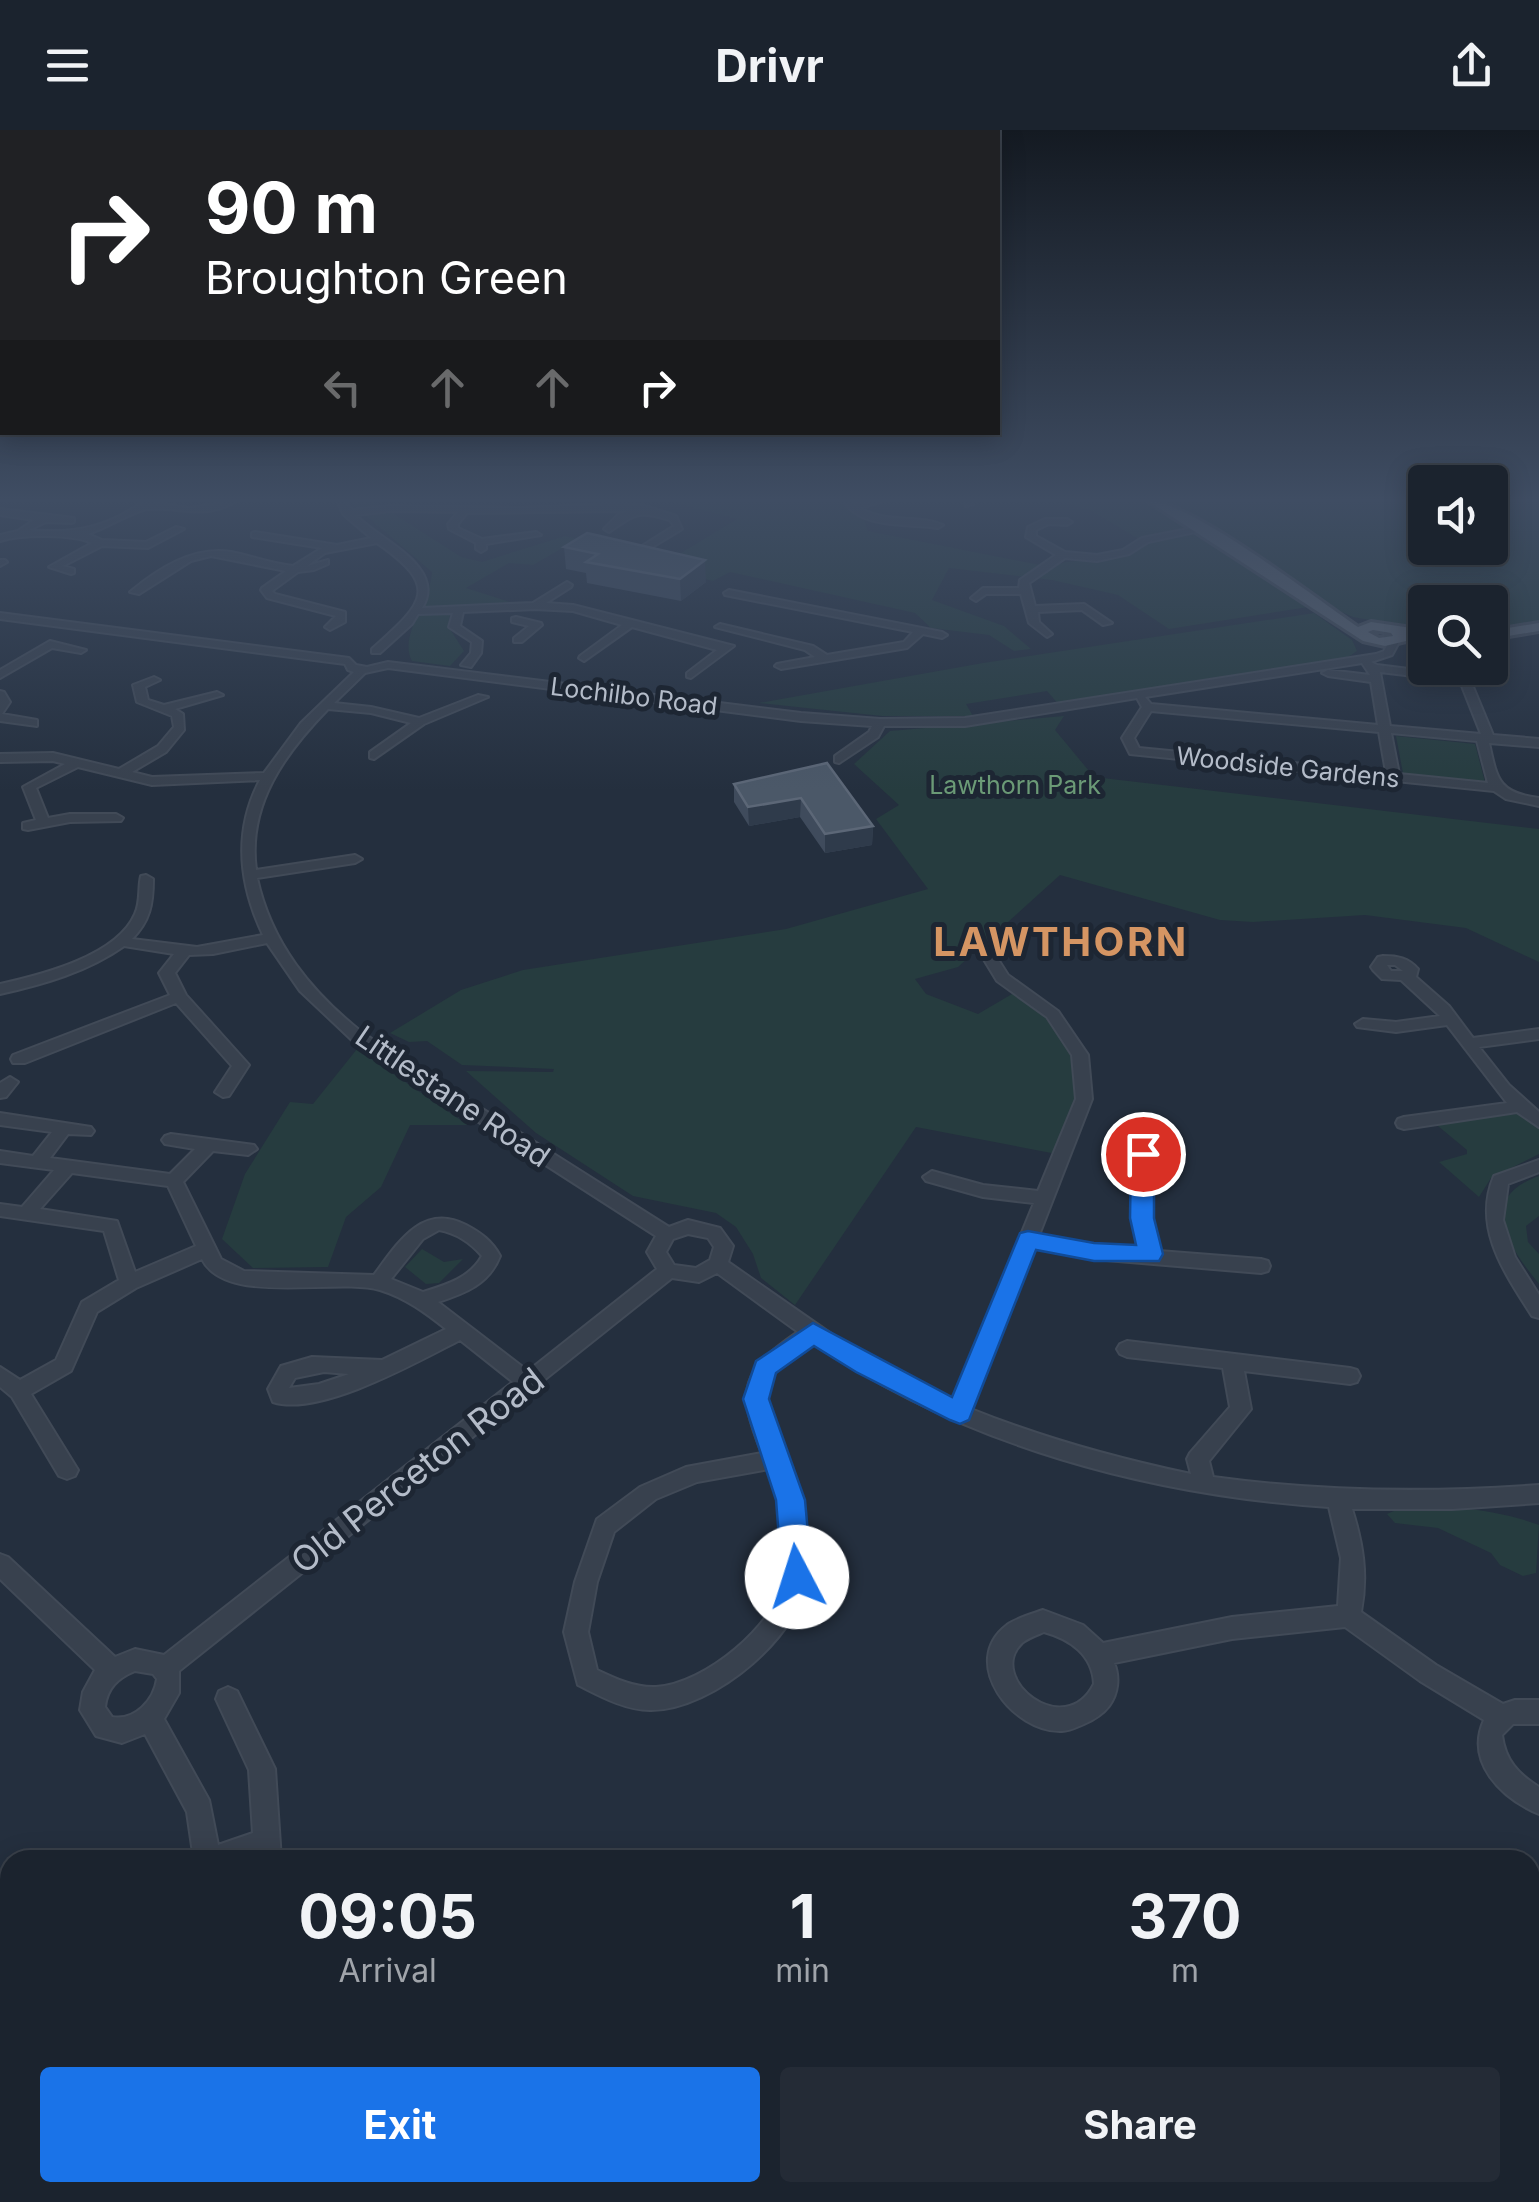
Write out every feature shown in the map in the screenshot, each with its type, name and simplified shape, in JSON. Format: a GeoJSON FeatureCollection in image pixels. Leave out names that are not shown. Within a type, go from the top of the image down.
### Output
{"type":"FeatureCollection","features":[{"type":"Feature","properties":{"kind":"main road"},"geometry":{"type":"LineString","coordinates":[[1307,598],[1364,637],[1408,635]]}},
{"type":"Feature","properties":{"kind":"main road"},"geometry":{"type":"LineString","coordinates":[[1326,610],[1390,634]]}},
{"type":"Feature","properties":{"kind":"main road"},"geometry":{"type":"LineString","coordinates":[[1364,637],[1362,628],[1390,634]]}},
{"type":"Feature","properties":{"kind":"main road"},"geometry":{"type":"LineString","coordinates":[[1508,633],[1539,628]]}},
{"type":"Feature","properties":{"kind":"street"},"geometry":{"type":"LineString","coordinates":[[285,598],[341,614],[341,620],[330,627]]}},
{"type":"Feature","properties":{"kind":"street"},"geometry":{"type":"LineString","coordinates":[[384,657],[393,638],[424,598]]}},
{"type":"Feature","properties":{"kind":"street"},"geometry":{"type":"LineString","coordinates":[[518,640],[538,625],[511,623],[543,598]]}},
{"type":"Feature","properties":{"kind":"street"},"geometry":{"type":"LineString","coordinates":[[700,643],[750,598],[942,635]]}},
{"type":"Feature","properties":{"kind":"street"},"geometry":{"type":"LineString","coordinates":[[1028,598],[1034,608],[1034,623],[1046,634]]}},
{"type":"Feature","properties":{"kind":"street"},"geometry":{"type":"LineString","coordinates":[[1034,608],[1084,606],[1107,624]]}},
{"type":"Feature","properties":{"kind":"street"},"geometry":{"type":"LineString","coordinates":[[416,611],[573,608],[700,643],[729,646],[691,676]]}},
{"type":"Feature","properties":{"kind":"street"},"geometry":{"type":"LineString","coordinates":[[458,612],[454,627],[477,641],[476,653],[467,665]]}},
{"type":"Feature","properties":{"kind":"street"},"geometry":{"type":"LineString","coordinates":[[0,616],[355,662],[384,657]]}},
{"type":"Feature","properties":{"kind":"street"},"geometry":{"type":"LineString","coordinates":[[0,629],[16,618]]}},
{"type":"Feature","properties":{"kind":"street"},"geometry":{"type":"LineString","coordinates":[[584,658],[630,624]]}},
{"type":"Feature","properties":{"kind":"street"},"geometry":{"type":"LineString","coordinates":[[720,627],[809,648],[824,658]]}},
{"type":"Feature","properties":{"kind":"street"},"geometry":{"type":"LineString","coordinates":[[780,666],[906,645],[920,631]]}},
{"type":"Feature","properties":{"kind":"street"},"geometry":{"type":"LineString","coordinates":[[1143,702],[1388,652],[1390,634]]}},
{"type":"Feature","properties":{"kind":"street"},"geometry":{"type":"LineString","coordinates":[[1358,660],[1368,651],[1364,637]]}},
{"type":"Feature","properties":{"kind":"street"},"geometry":{"type":"LineString","coordinates":[[0,675],[44,643],[76,646]]}},
{"type":"Feature","properties":{"kind":"street"},"geometry":{"type":"LineString","coordinates":[[355,662],[384,657]]}},
{"type":"Feature","properties":{"kind":"street","name":"Lochilbo Road"},"geometry":{"type":"LineString","coordinates":[[384,657],[801,717],[880,723],[965,722],[1069,706],[1143,702]]}},
{"type":"Feature","properties":{"kind":"street"},"geometry":{"type":"LineString","coordinates":[[1358,660],[1374,674],[1393,777]]}},
{"type":"Feature","properties":{"kind":"street","name":"Littlestane Road"},"geometry":{"type":"LineString","coordinates":[[355,662],[325,705],[294,736],[270,776],[253,817],[247,844],[257,907],[306,990],[385,1058],[667,1234]]}},
{"type":"Feature","properties":{"kind":"street"},"geometry":{"type":"LineString","coordinates":[[1328,673],[1449,677],[1467,684],[1485,739],[1494,787]]}},
{"type":"Feature","properties":{"kind":"street"},"geometry":{"type":"LineString","coordinates":[[123,683],[139,685],[154,680]]}},
{"type":"Feature","properties":{"kind":"street"},"geometry":{"type":"LineString","coordinates":[[120,774],[174,738],[180,719],[168,708],[143,702],[139,685]]}},
{"type":"Feature","properties":{"kind":"street"},"geometry":{"type":"LineString","coordinates":[[0,694],[4,702],[0,714],[33,722]]}},
{"type":"Feature","properties":{"kind":"street"},"geometry":{"type":"LineString","coordinates":[[168,708],[217,694]]}},
{"type":"Feature","properties":{"kind":"street"},"geometry":{"type":"LineString","coordinates":[[374,756],[420,722],[482,698]]}},
{"type":"Feature","properties":{"kind":"street"},"geometry":{"type":"LineString","coordinates":[[1143,702],[1539,742]]}},
{"type":"Feature","properties":{"kind":"street","name":"Woodside Gardens"},"geometry":{"type":"LineString","coordinates":[[1143,702],[1128,738],[1134,751],[1494,787],[1503,796],[1539,802]]}},
{"type":"Feature","properties":{"kind":"street"},"geometry":{"type":"LineString","coordinates":[[325,705],[370,710],[420,722]]}},
{"type":"Feature","properties":{"kind":"street"},"geometry":{"type":"LineString","coordinates":[[838,759],[874,734],[880,723]]}},
{"type":"Feature","properties":{"kind":"street"},"geometry":{"type":"LineString","coordinates":[[0,758],[53,756],[152,781],[270,776]]}},
{"type":"Feature","properties":{"kind":"street"},"geometry":{"type":"LineString","coordinates":[[44,823],[29,787],[78,762]]}},
{"type":"Feature","properties":{"kind":"street"},"geometry":{"type":"LineString","coordinates":[[28,826],[70,818],[116,818]]}},
{"type":"Feature","properties":{"kind":"street"},"geometry":{"type":"LineString","coordinates":[[251,875],[355,858]]}},
{"type":"Feature","properties":{"kind":"street"},"geometry":{"type":"LineString","coordinates":[[0,989],[69,972],[120,941],[144,914],[146,879]]}},
{"type":"Feature","properties":{"kind":"street"},"geometry":{"type":"LineString","coordinates":[[120,941],[182,954],[214,952],[274,937]]}},
{"type":"Feature","properties":{"kind":"street"},"geometry":{"type":"LineString","coordinates":[[182,954],[167,973],[179,997],[241,1065],[223,1092]]}},
{"type":"Feature","properties":{"kind":"street"},"geometry":{"type":"LineString","coordinates":[[960,1413],[1084,1098],[1080,1056],[1053,1014],[1002,978],[987,954]]}},
{"type":"Feature","properties":{"kind":"street"},"geometry":{"type":"LineString","coordinates":[[1407,977],[1450,1020],[1517,1106],[1539,1121]]}},
{"type":"Feature","properties":{"kind":"street"},"geometry":{"type":"LineString","coordinates":[[20,1059],[179,997]]}},
{"type":"Feature","properties":{"kind":"street"},"geometry":{"type":"LineString","coordinates":[[1363,1024],[1396,1027],[1450,1020]]}},
{"type":"Feature","properties":{"kind":"street"},"geometry":{"type":"LineString","coordinates":[[1469,1043],[1538,1026]]}},
{"type":"Feature","properties":{"kind":"street"},"geometry":{"type":"LineString","coordinates":[[98,1028],[110,1046]]}},
{"type":"Feature","properties":{"kind":"street"},"geometry":{"type":"LineString","coordinates":[[1404,1123],[1517,1106]]}},
{"type":"Feature","properties":{"kind":"street"},"geometry":{"type":"LineString","coordinates":[[0,1119],[85,1131]]}},
{"type":"Feature","properties":{"kind":"street"},"geometry":{"type":"LineString","coordinates":[[38,1162],[64,1128]]}},
{"type":"Feature","properties":{"kind":"street"},"geometry":{"type":"LineString","coordinates":[[171,1140],[248,1149]]}},
{"type":"Feature","properties":{"kind":"street"},"geometry":{"type":"LineString","coordinates":[[174,1181],[208,1145]]}},
{"type":"Feature","properties":{"kind":"street"},"geometry":{"type":"LineString","coordinates":[[1143,1154],[1142,1218],[1151,1254]]}},
{"type":"Feature","properties":{"kind":"street"},"geometry":{"type":"LineString","coordinates":[[0,1157],[174,1181]]}},
{"type":"Feature","properties":{"kind":"street"},"geometry":{"type":"LineString","coordinates":[[27,1213],[68,1166]]}},
{"type":"Feature","properties":{"kind":"street"},"geometry":{"type":"LineString","coordinates":[[1539,1166],[1500,1180],[1494,1220],[1506,1258],[1539,1311]]}},
{"type":"Feature","properties":{"kind":"street"},"geometry":{"type":"LineString","coordinates":[[932,1177],[983,1191],[1044,1198]]}},
{"type":"Feature","properties":{"kind":"street"},"geometry":{"type":"LineString","coordinates":[[174,1181],[214,1264],[241,1278],[378,1282],[422,1300],[528,1382]]}},
{"type":"Feature","properties":{"kind":"street"},"geometry":{"type":"LineString","coordinates":[[0,1210],[111,1226],[129,1283]]}},
{"type":"Feature","properties":{"kind":"street"},"geometry":{"type":"LineString","coordinates":[[378,1282],[422,1229],[436,1222],[453,1224],[487,1248],[490,1256],[482,1273],[422,1300]]}},
{"type":"Feature","properties":{"kind":"street"},"geometry":{"type":"LineString","coordinates":[[688,1227],[714,1233],[724,1246],[718,1264],[699,1275],[668,1270],[656,1252],[667,1234],[688,1227]]}},
{"type":"Feature","properties":{"kind":"street"},"geometry":{"type":"LineString","coordinates":[[1028,1240],[1094,1252],[1260,1266]]}},
{"type":"Feature","properties":{"kind":"street"},"geometry":{"type":"LineString","coordinates":[[19,1391],[64,1365],[90,1307],[129,1283],[207,1250]]}},
{"type":"Feature","properties":{"kind":"street"},"geometry":{"type":"LineString","coordinates":[[718,1264],[865,1365],[1026,1442],[1204,1487],[1338,1501],[1481,1500],[1539,1494]]}},
{"type":"Feature","properties":{"kind":"street","name":"Old Perceton Road"},"geometry":{"type":"LineString","coordinates":[[164,1668],[668,1270]]}},
{"type":"Feature","properties":{"kind":"street"},"geometry":{"type":"LineString","coordinates":[[384,1368],[462,1331]]}},
{"type":"Feature","properties":{"kind":"street"},"geometry":{"type":"LineString","coordinates":[[776,1460],[694,1474],[648,1493],[606,1526],[586,1582],[576,1632],[587,1678],[626,1698],[677,1698],[738,1665],[773,1624],[797,1577],[790,1500],[756,1399],[765,1368],[813,1332]]}},
{"type":"Feature","properties":{"kind":"street"},"geometry":{"type":"LineString","coordinates":[[1128,1349],[1350,1376]]}},
{"type":"Feature","properties":{"kind":"street"},"geometry":{"type":"LineString","coordinates":[[1204,1487],[1198,1459],[1240,1408],[1232,1361]]}},
{"type":"Feature","properties":{"kind":"street"},"geometry":{"type":"LineString","coordinates":[[0,1375],[19,1391],[67,1470]]}},
{"type":"Feature","properties":{"kind":"street"},"geometry":{"type":"LineString","coordinates":[[1338,1501],[1356,1563],[1357,1579],[1348,1616]]}},
{"type":"Feature","properties":{"kind":"street"},"geometry":{"type":"LineString","coordinates":[[0,1564],[112,1670]]}},
{"type":"Feature","properties":{"kind":"street"},"geometry":{"type":"LineString","coordinates":[[1099,1655],[1232,1628],[1348,1616],[1428,1673],[1502,1716]]}},
{"type":"Feature","properties":{"kind":"street"},"geometry":{"type":"LineString","coordinates":[[1043,1621],[1074,1629],[1099,1655],[1105,1672],[1100,1696],[1088,1710],[1072,1718],[1054,1719],[1022,1707],[1008,1693],[1000,1674],[1002,1649],[1010,1636],[1023,1626],[1043,1621]]}},
{"type":"Feature","properties":{"kind":"street"},"geometry":{"type":"LineString","coordinates":[[135,1660],[156,1662],[169,1676],[166,1698],[150,1718],[137,1726],[112,1729],[94,1716],[95,1691],[112,1670],[135,1660]]}},
{"type":"Feature","properties":{"kind":"street"},"geometry":{"type":"LineString","coordinates":[[228,1700],[262,1769],[268,1850]]}},
{"type":"Feature","properties":{"kind":"street"},"geometry":{"type":"LineString","coordinates":[[1539,1712],[1502,1716],[1490,1735],[1494,1761],[1514,1787],[1539,1801]]}},
{"type":"Feature","properties":{"kind":"street"},"geometry":{"type":"LineString","coordinates":[[150,1718],[200,1809],[208,1850]]}},
{"type":"Feature","properties":{"kind":"green space"},"geometry":{"type":"Polygon","coordinates":[[[425,598],[496,598],[510,602],[451,609],[448,626],[464,651],[450,666],[412,661],[412,629],[425,598]]]}},
{"type":"Feature","properties":{"kind":"green space"},"geometry":{"type":"Polygon","coordinates":[[[846,598],[933,598],[1004,626],[1031,649],[1014,651],[989,635],[931,628],[915,613],[846,598]]]}},
{"type":"Feature","properties":{"kind":"green space"},"geometry":{"type":"Polygon","coordinates":[[[1122,598],[1294,598],[1308,607],[1169,629],[1122,598]]]}},
{"type":"Feature","properties":{"kind":"green space"},"geometry":{"type":"Polygon","coordinates":[[[1315,598],[1408,598],[1408,627],[1353,617],[1315,598]]]}},
{"type":"Feature","properties":{"kind":"green space"},"geometry":{"type":"Polygon","coordinates":[[[1508,598],[1539,598],[1539,625],[1508,630],[1508,598]]]}},
{"type":"Feature","properties":{"kind":"green space"},"geometry":{"type":"Polygon","coordinates":[[[1314,613],[1352,640],[1357,651],[1348,657],[1060,706],[1047,691],[966,704],[973,716],[882,716],[759,703],[983,663],[1314,613]]]}},
{"type":"Feature","properties":{"kind":"green space","name":"Lawthorn Park"},"geometry":{"type":"Polygon","coordinates":[[[1064,716],[1055,730],[1094,777],[1539,829],[1539,962],[1466,928],[1365,915],[1253,922],[1220,920],[1060,875],[958,967],[915,979],[926,994],[978,1014],[1019,990],[1069,1037],[1083,1068],[1085,1084],[1081,1109],[1062,1155],[916,1127],[795,1305],[761,1278],[753,1254],[736,1227],[716,1213],[633,1196],[536,1133],[466,1071],[554,1069],[462,1065],[427,1041],[409,1042],[390,1033],[461,990],[523,970],[786,929],[928,889],[876,819],[899,805],[854,764],[890,731],[1064,716]]]}},
{"type":"Feature","properties":{"kind":"green space"},"geometry":{"type":"Polygon","coordinates":[[[1396,736],[1475,744],[1485,782],[1403,773],[1396,736]]]}},
{"type":"Feature","properties":{"kind":"green space"},"geometry":{"type":"Polygon","coordinates":[[[357,1049],[468,1125],[410,1125],[381,1187],[346,1217],[328,1267],[253,1268],[222,1239],[245,1174],[290,1102],[313,1104],[357,1049]]]}},
{"type":"Feature","properties":{"kind":"green space"},"geometry":{"type":"Polygon","coordinates":[[[1517,1114],[1539,1126],[1539,1154],[1491,1178],[1479,1197],[1439,1162],[1467,1154],[1438,1126],[1440,1121],[1517,1114]]]}},
{"type":"Feature","properties":{"kind":"green space"},"geometry":{"type":"Polygon","coordinates":[[[1539,1176],[1539,1216],[1526,1226],[1528,1242],[1539,1254],[1539,1284],[1509,1240],[1503,1211],[1519,1186],[1539,1176]]]}},
{"type":"Feature","properties":{"kind":"green space"},"geometry":{"type":"Polygon","coordinates":[[[422,1249],[444,1262],[463,1259],[439,1283],[426,1284],[405,1267],[422,1249]]]}},
{"type":"Feature","properties":{"kind":"green space"},"geometry":{"type":"Polygon","coordinates":[[[1403,1507],[1479,1510],[1539,1525],[1536,1573],[1523,1576],[1500,1565],[1491,1553],[1438,1528],[1395,1523],[1387,1514],[1403,1507]]]}},
{"type":"Feature","properties":{"kind":"building"},"geometry":{"type":"Polygon","coordinates":[[[827,763],[873,826],[825,834],[801,798],[748,807],[734,784],[827,763]]]}},
{"type":"Feature","properties":{"kind":"district","name":"LAWTHORN"},"geometry":{"type":"Point","coordinates":[1061,941]}},
{"type":"Feature","properties":{"kind":"route"},"geometry":{"type":"LineString","coordinates":[[797,1577],[790,1500],[756,1399],[765,1368],[813,1332],[865,1365],[960,1413],[1028,1240],[1094,1252],[1151,1254],[1142,1218],[1143,1154]]}}]}
